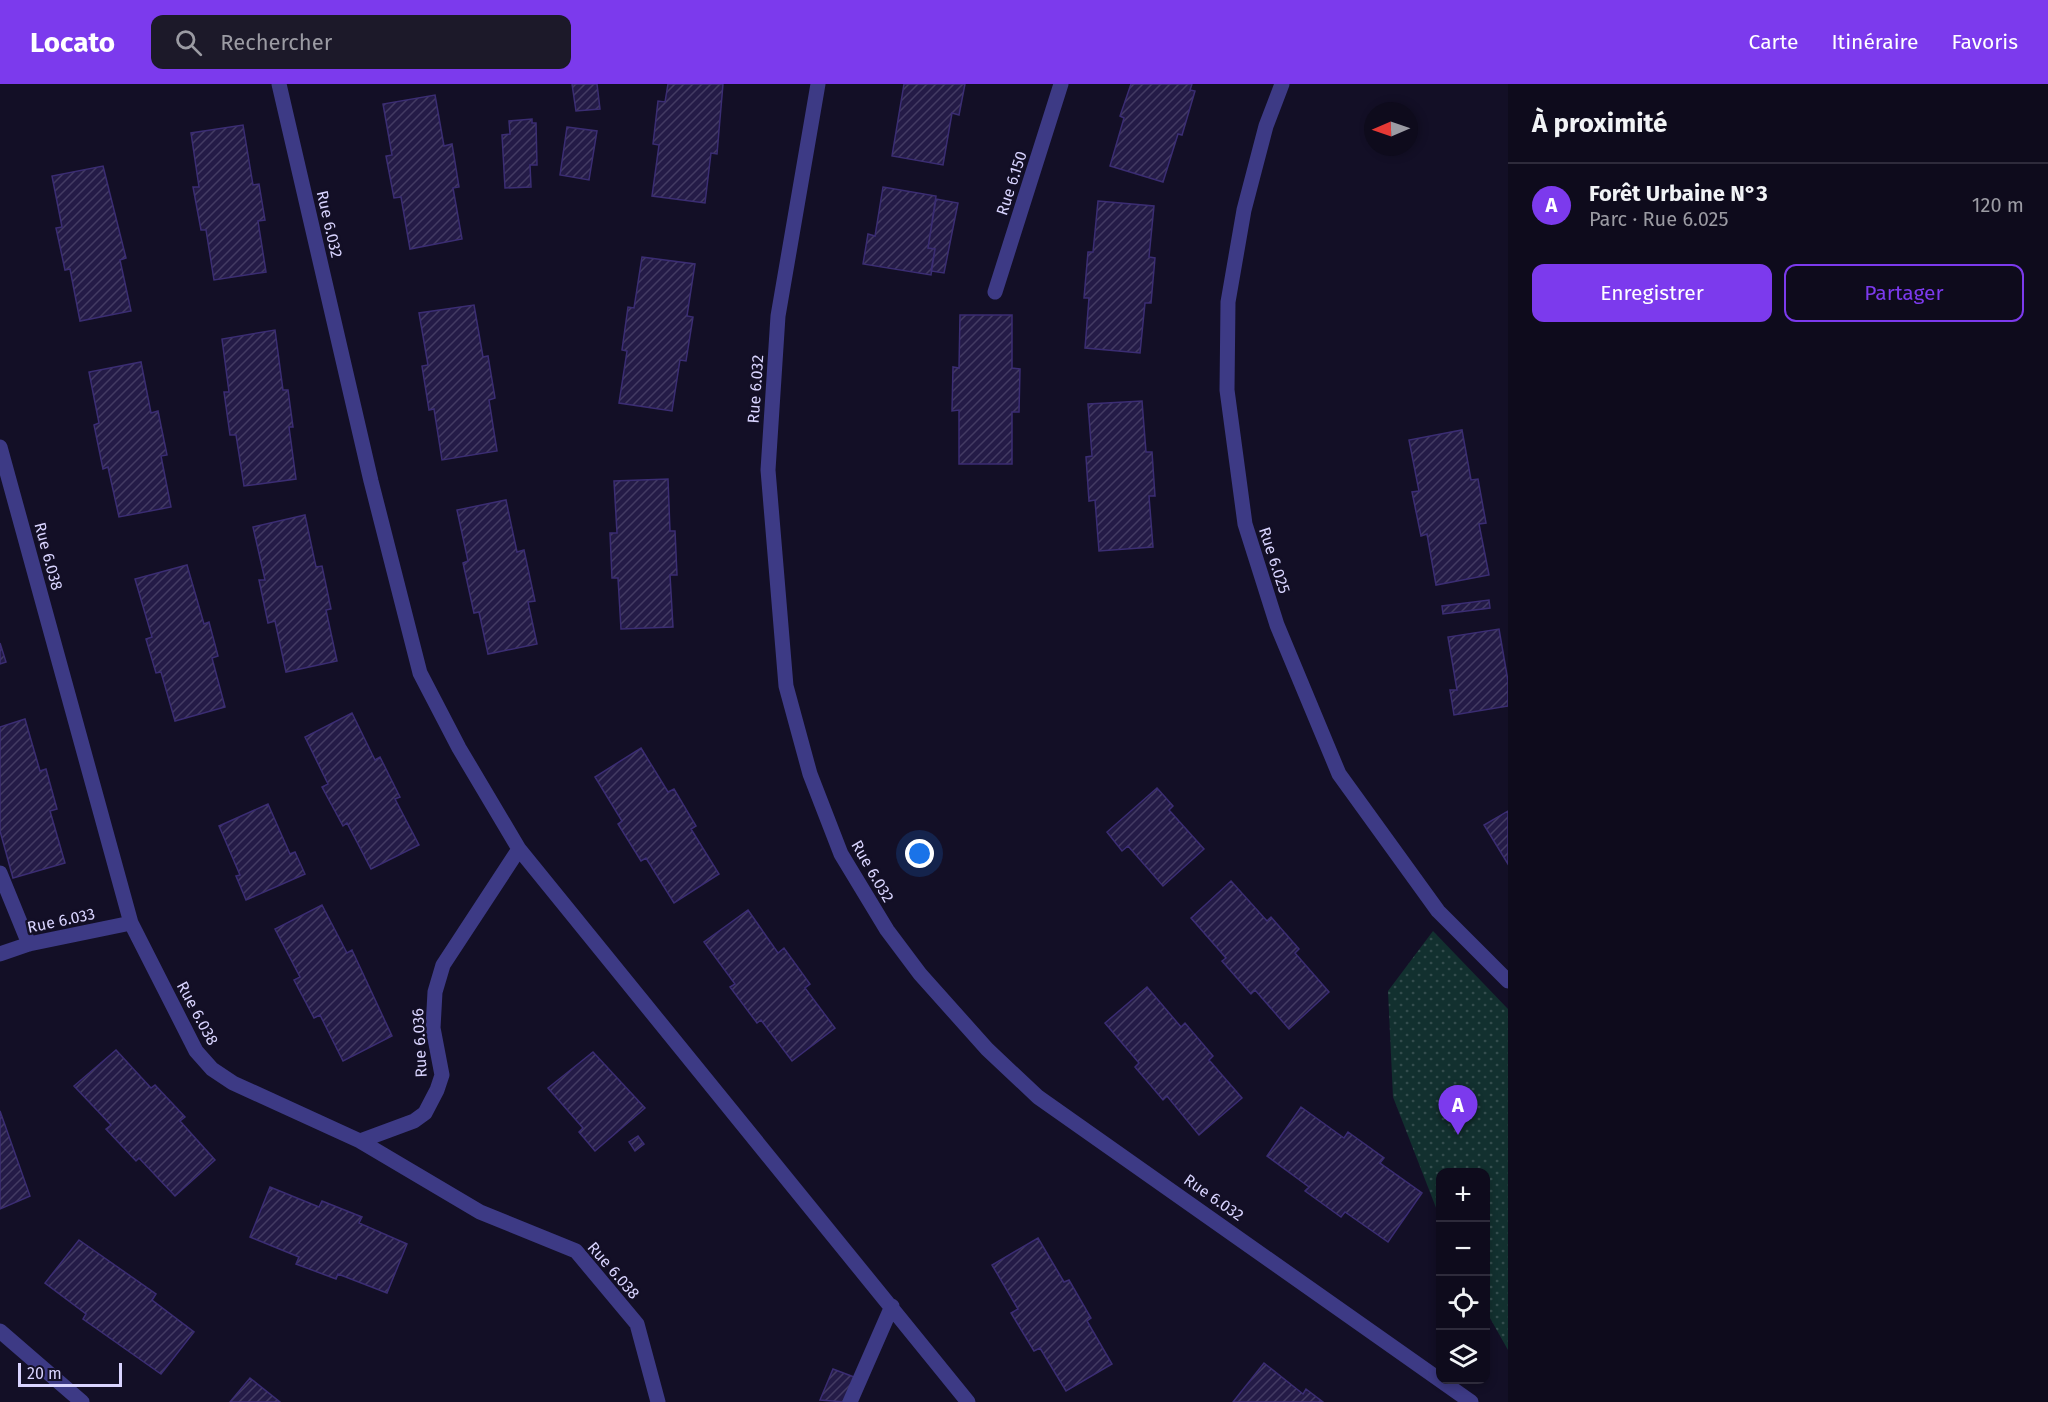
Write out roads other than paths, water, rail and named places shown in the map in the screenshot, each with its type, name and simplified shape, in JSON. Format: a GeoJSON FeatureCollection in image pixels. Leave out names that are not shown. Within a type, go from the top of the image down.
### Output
{"type":"FeatureCollection","features":[{"type":"Feature","properties":{"kind":"street","name":"Rue 6.032"},"geometry":{"type":"LineString","coordinates":[[279,84],[371,481],[420,673],[459,748],[519,849],[718,1097],[892,1306],[968,1402]]}},
{"type":"Feature","properties":{"kind":"street","name":"Rue 6.032"},"geometry":{"type":"LineString","coordinates":[[818,84],[778,316],[768,470],[786,686],[810,774],[841,854],[887,930],[920,974],[987,1048],[1038,1097],[1471,1402]]}},
{"type":"Feature","properties":{"kind":"street","name":"Rue 6.150"},"geometry":{"type":"LineString","coordinates":[[995,292],[1061,84]]}},
{"type":"Feature","properties":{"kind":"street","name":"Rue 6.025"},"geometry":{"type":"LineString","coordinates":[[1282,84],[1266,126],[1244,210],[1228,302],[1227,390],[1245,524],[1277,626],[1340,774],[1438,911],[1508,981]]}},
{"type":"Feature","properties":{"kind":"street","name":"Rue 6.038"},"geometry":{"type":"LineString","coordinates":[[0,447],[131,923],[196,1051],[212,1069],[233,1083],[360,1141],[480,1212],[576,1251],[637,1324],[658,1402]]}},
{"type":"Feature","properties":{"kind":"street","name":"Rue 6.036"},"geometry":{"type":"LineString","coordinates":[[360,1141],[414,1121],[425,1113],[437,1090],[441,1074],[433,1028],[435,992],[443,965],[519,849]]}},
{"type":"Feature","properties":{"kind":"street"},"geometry":{"type":"LineString","coordinates":[[0,873],[29,944]]}},
{"type":"Feature","properties":{"kind":"street","name":"Rue 6.033"},"geometry":{"type":"LineString","coordinates":[[0,954],[29,944],[131,923]]}},
{"type":"Feature","properties":{"kind":"street"},"geometry":{"type":"LineString","coordinates":[[850,1402],[892,1306]]}},
{"type":"Feature","properties":{"kind":"street"},"geometry":{"type":"LineString","coordinates":[[0,1331],[82,1402]]}},
{"type":"Feature","properties":{"kind":"place","name":"Forêt Urbaine N°3"},"geometry":{"type":"Point","coordinates":[1458,1135]}}]}
